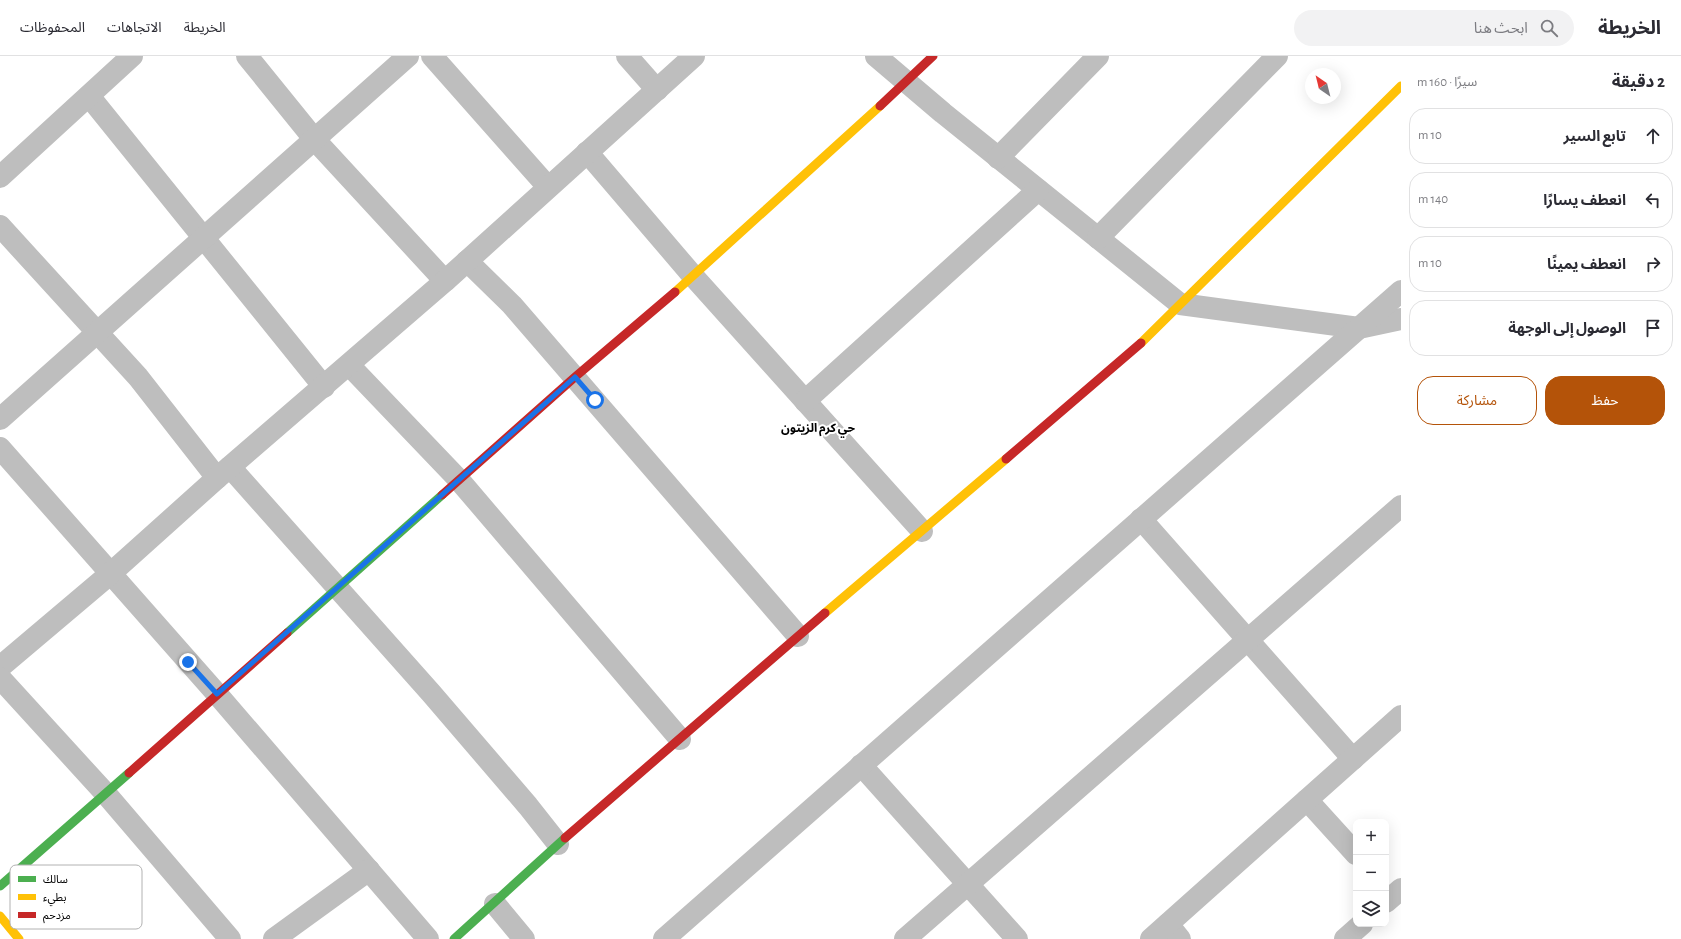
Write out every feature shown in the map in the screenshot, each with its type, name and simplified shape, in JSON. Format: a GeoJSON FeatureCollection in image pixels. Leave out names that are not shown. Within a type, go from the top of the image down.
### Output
{"type":"FeatureCollection","features":[{"type":"Feature","properties":{"kind":"street"},"geometry":{"type":"LineString","coordinates":[[0,176],[132,56]]}},
{"type":"Feature","properties":{"kind":"street"},"geometry":{"type":"LineString","coordinates":[[246,56],[315,140],[445,281]]}},
{"type":"Feature","properties":{"kind":"street"},"geometry":{"type":"LineString","coordinates":[[0,419],[98,334],[408,56]]}},
{"type":"Feature","properties":{"kind":"street"},"geometry":{"type":"LineString","coordinates":[[432,56],[548,187]]}},
{"type":"Feature","properties":{"kind":"street"},"geometry":{"type":"LineString","coordinates":[[627,56],[657,90]]}},
{"type":"Feature","properties":{"kind":"street"},"geometry":{"type":"LineString","coordinates":[[0,667],[110,574],[445,281],[694,56]]}},
{"type":"Feature","properties":{"kind":"street"},"geometry":{"type":"LineString","coordinates":[[876,56],[998,158],[1180,304],[1359,328],[1401,319]]}},
{"type":"Feature","properties":{"kind":"street"},"geometry":{"type":"LineString","coordinates":[[24,865],[575,377],[693,276],[907,82],[933,56]]}},
{"type":"Feature","properties":{"kind":"street"},"geometry":{"type":"LineString","coordinates":[[998,158],[1098,56]]}},
{"type":"Feature","properties":{"kind":"street"},"geometry":{"type":"LineString","coordinates":[[1098,238],[1277,56]]}},
{"type":"Feature","properties":{"kind":"street"},"geometry":{"type":"LineString","coordinates":[[454,939],[558,844],[798,636],[1136,348],[1401,86]]}},
{"type":"Feature","properties":{"kind":"street"},"geometry":{"type":"LineString","coordinates":[[89,96],[324,387]]}},
{"type":"Feature","properties":{"kind":"street"},"geometry":{"type":"LineString","coordinates":[[587,152],[693,276],[922,531]]}},
{"type":"Feature","properties":{"kind":"street"},"geometry":{"type":"LineString","coordinates":[[805,401],[1038,190]]}},
{"type":"Feature","properties":{"kind":"street"},"geometry":{"type":"LineString","coordinates":[[0,226],[224,473],[337,589],[432,693],[528,806],[558,844]]}},
{"type":"Feature","properties":{"kind":"street"},"geometry":{"type":"LineString","coordinates":[[467,261],[512,305],[798,636]]}},
{"type":"Feature","properties":{"kind":"street"},"geometry":{"type":"LineString","coordinates":[[664,939],[1401,291]]}},
{"type":"Feature","properties":{"kind":"street"},"geometry":{"type":"LineString","coordinates":[[349,365],[459,480],[680,739]]}},
{"type":"Feature","properties":{"kind":"street"},"geometry":{"type":"LineString","coordinates":[[0,448],[217,694],[428,939]]}},
{"type":"Feature","properties":{"kind":"street"},"geometry":{"type":"LineString","coordinates":[[905,939],[1401,506]]}},
{"type":"Feature","properties":{"kind":"street"},"geometry":{"type":"LineString","coordinates":[[1141,519],[1353,759]]}},
{"type":"Feature","properties":{"kind":"street"},"geometry":{"type":"LineString","coordinates":[[0,678],[106,794],[230,939]]}},
{"type":"Feature","properties":{"kind":"street"},"geometry":{"type":"LineString","coordinates":[[1151,939],[1174,932],[1307,800],[1401,716]]}},
{"type":"Feature","properties":{"kind":"street"},"geometry":{"type":"LineString","coordinates":[[861,765],[1017,939]]}},
{"type":"Feature","properties":{"kind":"street"},"geometry":{"type":"LineString","coordinates":[[1307,800],[1353,851]]}},
{"type":"Feature","properties":{"kind":"street"},"geometry":{"type":"LineString","coordinates":[[274,939],[369,870]]}},
{"type":"Feature","properties":{"kind":"street"},"geometry":{"type":"LineString","coordinates":[[0,886],[10,877]]}},
{"type":"Feature","properties":{"kind":"street"},"geometry":{"type":"LineString","coordinates":[[494,904],[524,939]]}},
{"type":"Feature","properties":{"kind":"street"},"geometry":{"type":"LineString","coordinates":[[0,916],[10,928]]}},
{"type":"Feature","properties":{"kind":"street"},"geometry":{"type":"LineString","coordinates":[[1345,939],[1359,927]]}},
{"type":"Feature","properties":{"kind":"street"},"geometry":{"type":"LineString","coordinates":[[11,929],[19,939]]}},
{"type":"Feature","properties":{"kind":"traffic: fast"},"geometry":{"type":"LineString","coordinates":[[287,633],[442,495]]}},
{"type":"Feature","properties":{"kind":"traffic: fast"},"geometry":{"type":"LineString","coordinates":[[24,865],[129,773]]}},
{"type":"Feature","properties":{"kind":"traffic: fast"},"geometry":{"type":"LineString","coordinates":[[454,939],[565,838]]}},
{"type":"Feature","properties":{"kind":"traffic: fast"},"geometry":{"type":"LineString","coordinates":[[0,886],[10,877]]}},
{"type":"Feature","properties":{"kind":"traffic: slow"},"geometry":{"type":"LineString","coordinates":[[1141,343],[1401,86]]}},
{"type":"Feature","properties":{"kind":"traffic: slow"},"geometry":{"type":"LineString","coordinates":[[675,292],[880,106]]}},
{"type":"Feature","properties":{"kind":"traffic: slow"},"geometry":{"type":"LineString","coordinates":[[825,613],[1006,459]]}},
{"type":"Feature","properties":{"kind":"traffic: slow"},"geometry":{"type":"LineString","coordinates":[[0,916],[10,928]]}},
{"type":"Feature","properties":{"kind":"traffic: slow"},"geometry":{"type":"LineString","coordinates":[[11,929],[19,939]]}},
{"type":"Feature","properties":{"kind":"traffic: jam"},"geometry":{"type":"LineString","coordinates":[[880,106],[933,56]]}},
{"type":"Feature","properties":{"kind":"traffic: jam"},"geometry":{"type":"LineString","coordinates":[[442,495],[575,377],[675,292]]}},
{"type":"Feature","properties":{"kind":"traffic: jam"},"geometry":{"type":"LineString","coordinates":[[1006,459],[1141,343]]}},
{"type":"Feature","properties":{"kind":"traffic: jam"},"geometry":{"type":"LineString","coordinates":[[565,838],[825,613]]}},
{"type":"Feature","properties":{"kind":"traffic: jam"},"geometry":{"type":"LineString","coordinates":[[129,773],[287,633]]}},
{"type":"Feature","properties":{"kind":"district","name":"حي كرم الزيتون"},"geometry":{"type":"Point","coordinates":[818,428]}},
{"type":"Feature","properties":{"kind":"route"},"geometry":{"type":"LineString","coordinates":[[188,662],[217,694],[575,377],[595,400]]}}]}
